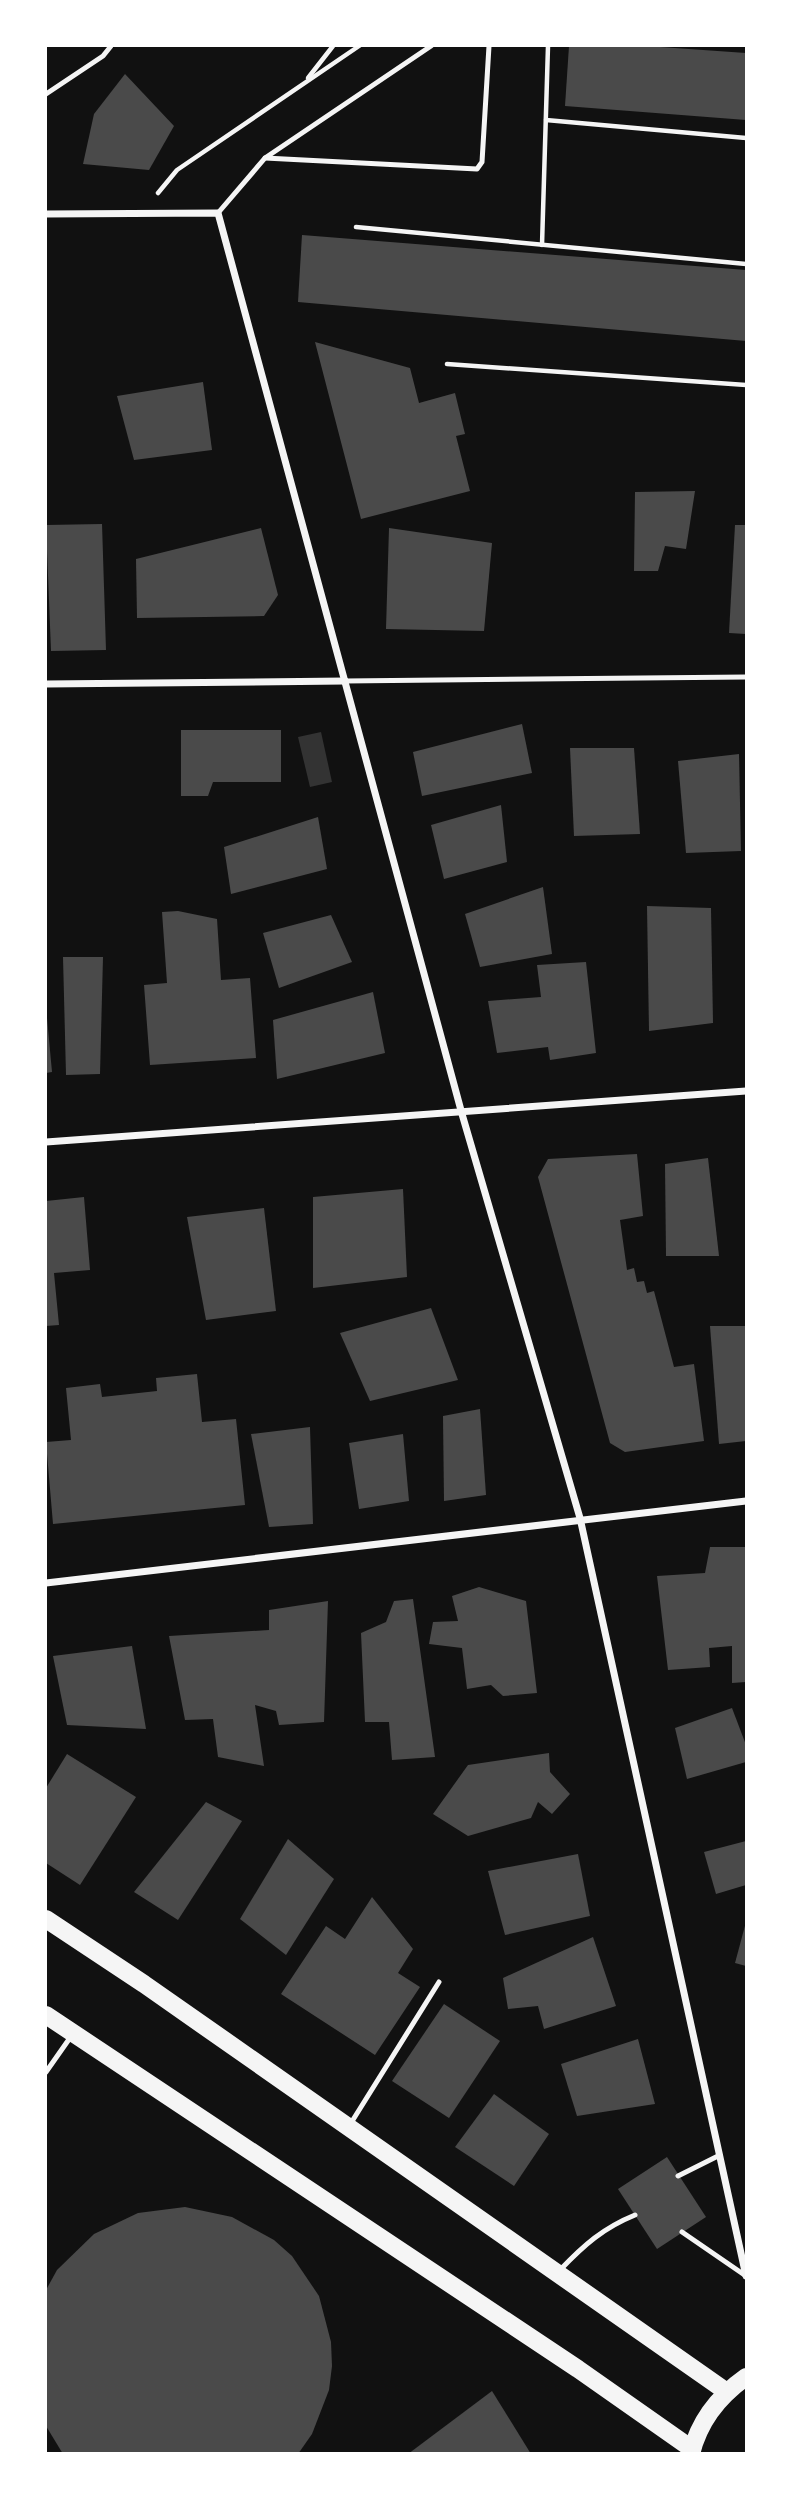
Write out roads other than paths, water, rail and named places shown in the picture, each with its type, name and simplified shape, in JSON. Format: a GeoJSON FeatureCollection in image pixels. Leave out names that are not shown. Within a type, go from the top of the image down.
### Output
{"type":"FeatureCollection","features":[{"type":"Feature","properties":{"kind":"main road"},"geometry":{"type":"LineString","coordinates":[[46,1919],[144,1984],[347,2129],[727,2392]]}},
{"type":"Feature","properties":{"kind":"main road"},"geometry":{"type":"LineString","coordinates":[[46,2015],[578,2369],[691,2451],[702,2424],[727,2392],[747,2376]]}},
{"type":"Feature","properties":{"kind":"street"},"geometry":{"type":"LineString","coordinates":[[46,214],[218,213],[462,1114],[580,1518],[747,2276]]}},
{"type":"Feature","properties":{"kind":"street"},"geometry":{"type":"LineString","coordinates":[[46,684],[345,681]]}},
{"type":"Feature","properties":{"kind":"street"},"geometry":{"type":"LineString","coordinates":[[46,1142],[462,1114],[747,1091]]}},
{"type":"Feature","properties":{"kind":"street"},"geometry":{"type":"LineString","coordinates":[[46,1583],[580,1518],[747,1501]]}},
{"type":"Feature","properties":{"kind":"lane"},"geometry":{"type":"LineString","coordinates":[[46,94],[103,55],[111,46]]}},
{"type":"Feature","properties":{"kind":"lane"},"geometry":{"type":"LineString","coordinates":[[218,213],[265,158],[431,46]]}},
{"type":"Feature","properties":{"kind":"lane"},"geometry":{"type":"LineString","coordinates":[[265,158],[477,169],[482,162],[489,46]]}},
{"type":"Feature","properties":{"kind":"lane"},"geometry":{"type":"LineString","coordinates":[[345,681],[747,677]]}},
{"type":"Feature","properties":{"kind":"lane"},"geometry":{"type":"LineString","coordinates":[[347,2129],[439,1982]]}},
{"type":"Feature","properties":{"kind":"lane"},"geometry":{"type":"LineString","coordinates":[[46,2073],[73,2034]]}},
{"type":"Feature","properties":{"kind":"lane"},"geometry":{"type":"LineString","coordinates":[[678,2176],[720,2155]]}},
{"type":"Feature","properties":{"kind":"lane"},"geometry":{"type":"LineString","coordinates":[[556,2274],[591,2237],[608,2226],[635,2215]]}},
{"type":"Feature","properties":{"kind":"lane"},"geometry":{"type":"LineString","coordinates":[[682,2232],[747,2276]]}}]}
